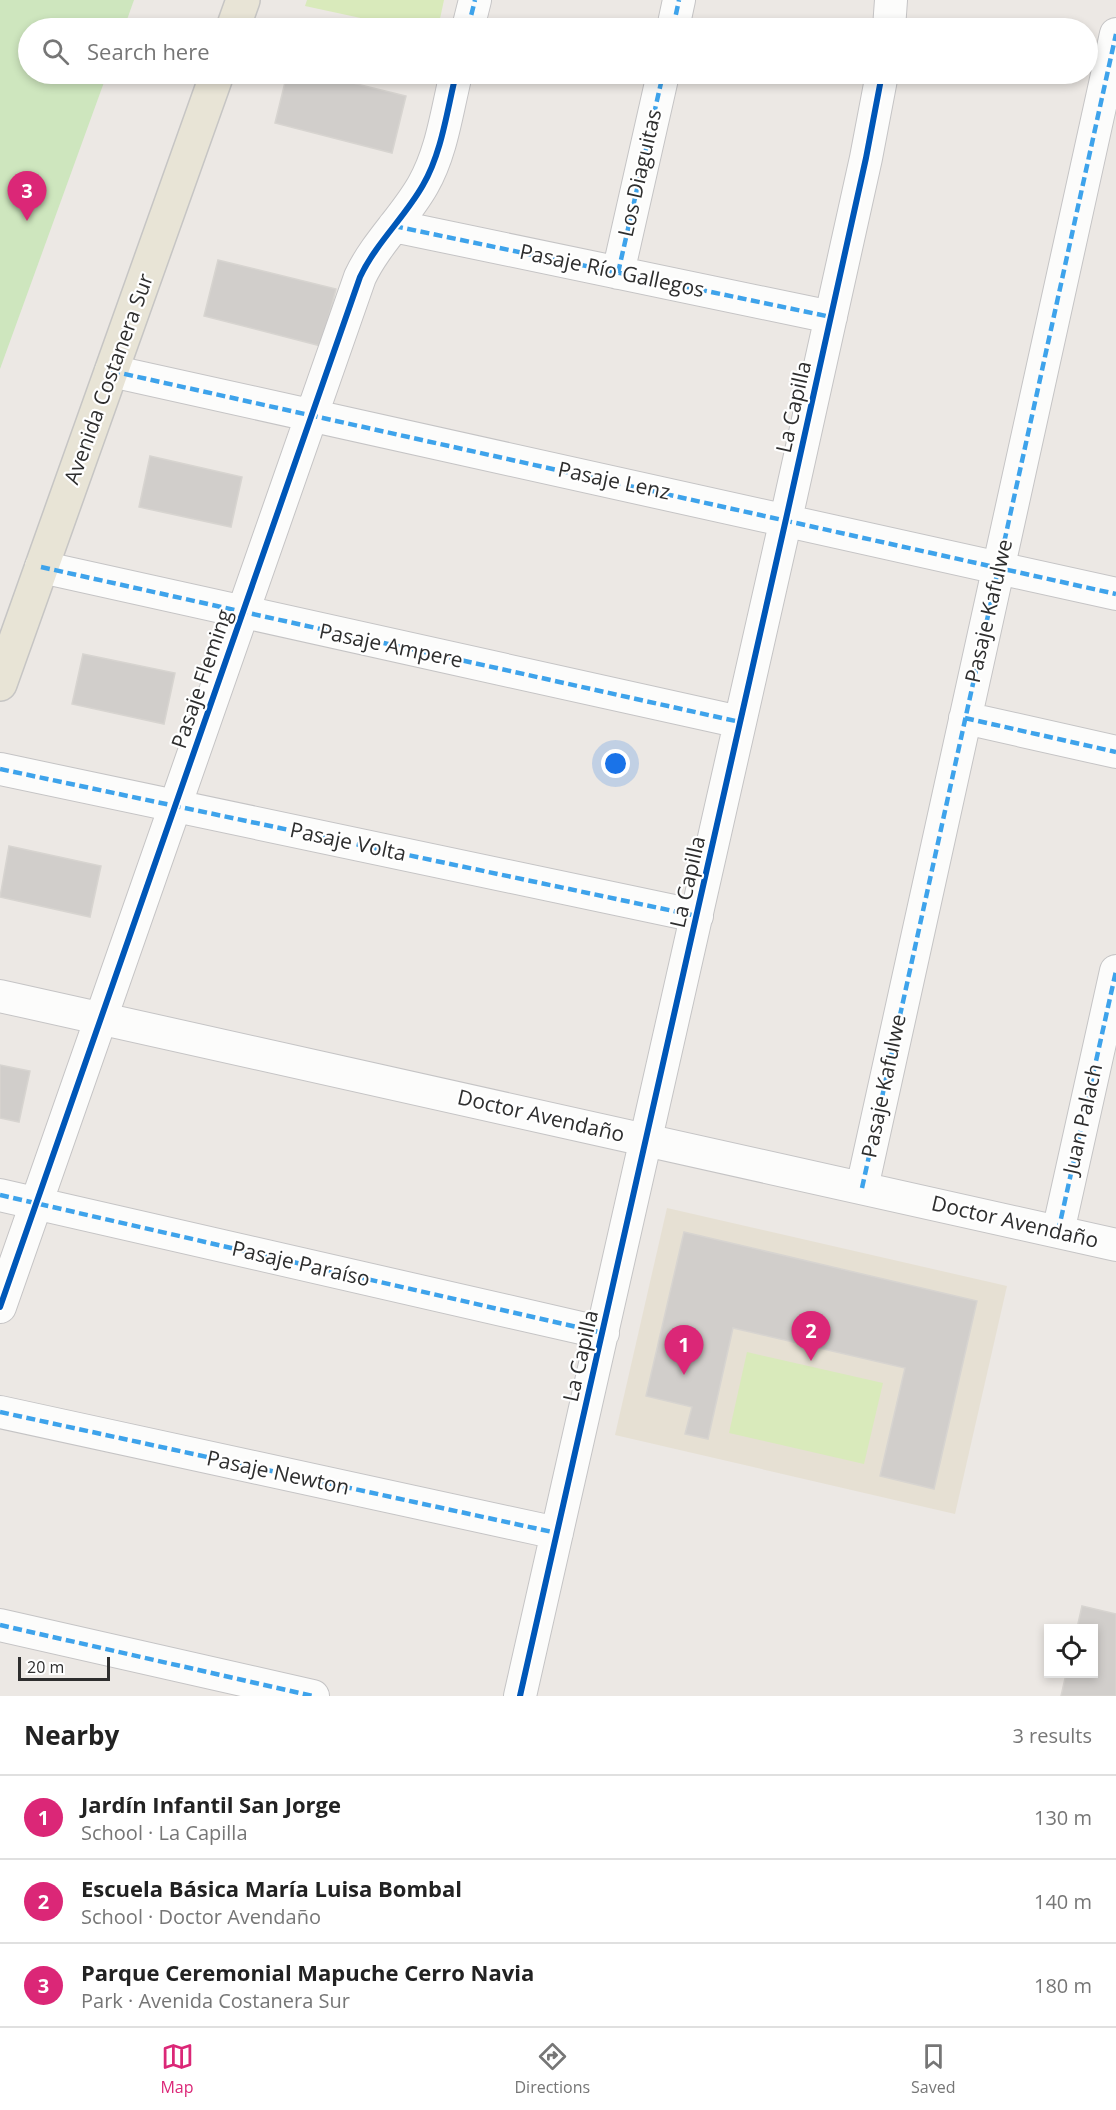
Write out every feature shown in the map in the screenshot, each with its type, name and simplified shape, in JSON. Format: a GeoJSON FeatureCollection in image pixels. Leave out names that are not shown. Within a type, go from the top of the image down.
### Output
{"type":"FeatureCollection","features":[{"type":"Feature","properties":{"kind":"main road"},"geometry":{"type":"LineString","coordinates":[[237,18],[243,0]]}},
{"type":"Feature","properties":{"kind":"main road","name":"Avenida Costanera Sur"},"geometry":{"type":"LineString","coordinates":[[0,684],[213,84]]}},
{"type":"Feature","properties":{"kind":"street"},"geometry":{"type":"LineString","coordinates":[[470,18],[475,0]]}},
{"type":"Feature","properties":{"kind":"street"},"geometry":{"type":"LineString","coordinates":[[675,18],[679,0]]}},
{"type":"Feature","properties":{"kind":"street"},"geometry":{"type":"LineString","coordinates":[[890,18],[891,0]]}},
{"type":"Feature","properties":{"kind":"street","name":"Pasaje Kafulwe"},"geometry":{"type":"LineString","coordinates":[[862,1188],[1116,34]]}},
{"type":"Feature","properties":{"kind":"street","name":"Pasaje Fleming"},"geometry":{"type":"LineString","coordinates":[[0,1307],[360,277],[367,261],[429,174],[453,84]]}},
{"type":"Feature","properties":{"kind":"street","name":"Los Diaguitas"},"geometry":{"type":"LineString","coordinates":[[618,273],[661,84]]}},
{"type":"Feature","properties":{"kind":"street","name":"La Capilla"},"geometry":{"type":"LineString","coordinates":[[520,1696],[786,519],[880,84]]}},
{"type":"Feature","properties":{"kind":"street","name":"Pasaje Río Gallegos"},"geometry":{"type":"LineString","coordinates":[[394,226],[831,317]]}},
{"type":"Feature","properties":{"kind":"street","name":"Pasaje Lenz"},"geometry":{"type":"LineString","coordinates":[[111,371],[1116,594]]}},
{"type":"Feature","properties":{"kind":"street","name":"Pasaje Ampere"},"geometry":{"type":"LineString","coordinates":[[41,567],[740,723]]}},
{"type":"Feature","properties":{"kind":"street"},"geometry":{"type":"LineString","coordinates":[[965,718],[1116,752]]}},
{"type":"Feature","properties":{"kind":"street","name":"Pasaje Volta"},"geometry":{"type":"LineString","coordinates":[[0,769],[697,916]]}},
{"type":"Feature","properties":{"kind":"street","name":"Juan Palach"},"geometry":{"type":"LineString","coordinates":[[1058,1232],[1116,971]]}},
{"type":"Feature","properties":{"kind":"street","name":"Doctor Avendaño"},"geometry":{"type":"LineString","coordinates":[[0,996],[1116,1245]]}},
{"type":"Feature","properties":{"kind":"street","name":"Pasaje Paraíso"},"geometry":{"type":"LineString","coordinates":[[0,1195],[603,1333]]}},
{"type":"Feature","properties":{"kind":"street","name":"Pasaje Newton"},"geometry":{"type":"LineString","coordinates":[[0,1412],[557,1533]]}},
{"type":"Feature","properties":{"kind":"street"},"geometry":{"type":"LineString","coordinates":[[0,1625],[313,1696]]}},
{"type":"Feature","properties":{"kind":"shaded area"},"geometry":{"type":"Polygon","coordinates":[[[667,1208],[1007,1286],[955,1514],[615,1435],[667,1208]]]}},
{"type":"Feature","properties":{"kind":"green space"},"geometry":{"type":"Polygon","coordinates":[[[0,0],[134,0],[128,18],[18,18],[18,84],[103,84],[0,369],[0,0]]]}},
{"type":"Feature","properties":{"kind":"green space"},"geometry":{"type":"Polygon","coordinates":[[[307,0],[444,0],[440,18],[361,18],[305,6],[307,0]]]}},
{"type":"Feature","properties":{"kind":"green space"},"geometry":{"type":"Polygon","coordinates":[[[747,1352],[883,1383],[864,1464],[729,1433],[747,1352]]]}},
{"type":"Feature","properties":{"kind":"building"},"geometry":{"type":"Polygon","coordinates":[[[285,84],[357,84],[406,96],[392,153],[275,123],[285,84]]]}},
{"type":"Feature","properties":{"kind":"building"},"geometry":{"type":"Polygon","coordinates":[[[218,260],[336,289],[321,346],[204,316],[218,260]]]}},
{"type":"Feature","properties":{"kind":"building"},"geometry":{"type":"Polygon","coordinates":[[[150,456],[242,477],[231,527],[139,507],[150,456]]]}},
{"type":"Feature","properties":{"kind":"building"},"geometry":{"type":"Polygon","coordinates":[[[83,654],[175,673],[164,724],[72,704],[83,654]]]}},
{"type":"Feature","properties":{"kind":"building"},"geometry":{"type":"Polygon","coordinates":[[[9,846],[101,866],[90,917],[0,897],[9,846]]]}},
{"type":"Feature","properties":{"kind":"building"},"geometry":{"type":"Polygon","coordinates":[[[0,1065],[30,1071],[19,1122],[0,1118],[0,1065]]]}},
{"type":"Feature","properties":{"kind":"building"},"geometry":{"type":"Polygon","coordinates":[[[684,1232],[977,1301],[934,1489],[880,1476],[905,1368],[733,1328],[708,1439],[685,1434],[692,1407],[646,1396],[684,1232]]]}},
{"type":"Feature","properties":{"kind":"building"},"geometry":{"type":"Polygon","coordinates":[[[1082,1606],[1116,1614],[1116,1696],[1061,1696],[1065,1678],[1098,1678],[1098,1624],[1078,1624],[1082,1606]]]}},
{"type":"Feature","properties":{"kind":"marked path"},"geometry":{"type":"LineString","coordinates":[[470,18],[475,0]]}},
{"type":"Feature","properties":{"kind":"marked path"},"geometry":{"type":"LineString","coordinates":[[675,18],[679,0]]}},
{"type":"Feature","properties":{"kind":"marked path"},"geometry":{"type":"LineString","coordinates":[[862,1188],[1116,34]]}},
{"type":"Feature","properties":{"kind":"marked path"},"geometry":{"type":"LineString","coordinates":[[618,273],[661,84]]}},
{"type":"Feature","properties":{"kind":"marked path"},"geometry":{"type":"LineString","coordinates":[[394,226],[831,317]]}},
{"type":"Feature","properties":{"kind":"marked path"},"geometry":{"type":"LineString","coordinates":[[111,371],[1116,594]]}},
{"type":"Feature","properties":{"kind":"marked path"},"geometry":{"type":"LineString","coordinates":[[41,567],[740,722]]}},
{"type":"Feature","properties":{"kind":"marked path"},"geometry":{"type":"LineString","coordinates":[[965,718],[1116,752]]}},
{"type":"Feature","properties":{"kind":"marked path"},"geometry":{"type":"LineString","coordinates":[[0,769],[697,916]]}},
{"type":"Feature","properties":{"kind":"marked path"},"geometry":{"type":"LineString","coordinates":[[1058,1232],[1116,971]]}},
{"type":"Feature","properties":{"kind":"marked path"},"geometry":{"type":"LineString","coordinates":[[0,1195],[603,1333]]}},
{"type":"Feature","properties":{"kind":"marked path"},"geometry":{"type":"LineString","coordinates":[[0,1412],[557,1533]]}},
{"type":"Feature","properties":{"kind":"marked path"},"geometry":{"type":"LineString","coordinates":[[0,1625],[313,1696]]}},
{"type":"Feature","properties":{"kind":"cycle path"},"geometry":{"type":"LineString","coordinates":[[0,1307],[360,277],[374,253],[416,197],[430,172],[443,131],[454,84]]}},
{"type":"Feature","properties":{"kind":"cycle path"},"geometry":{"type":"LineString","coordinates":[[520,1696],[786,519],[866,158],[880,84]]}},
{"type":"Feature","properties":{"kind":"place","name":"Parque Ceremonial Mapuche Cerro Navia"},"geometry":{"type":"Point","coordinates":[27,221]}},
{"type":"Feature","properties":{"kind":"place","name":"Escuela Básica María Luisa Bombal"},"geometry":{"type":"Point","coordinates":[811,1361]}},
{"type":"Feature","properties":{"kind":"place","name":"Jardín Infantil San Jorge"},"geometry":{"type":"Point","coordinates":[684,1375]}}]}
